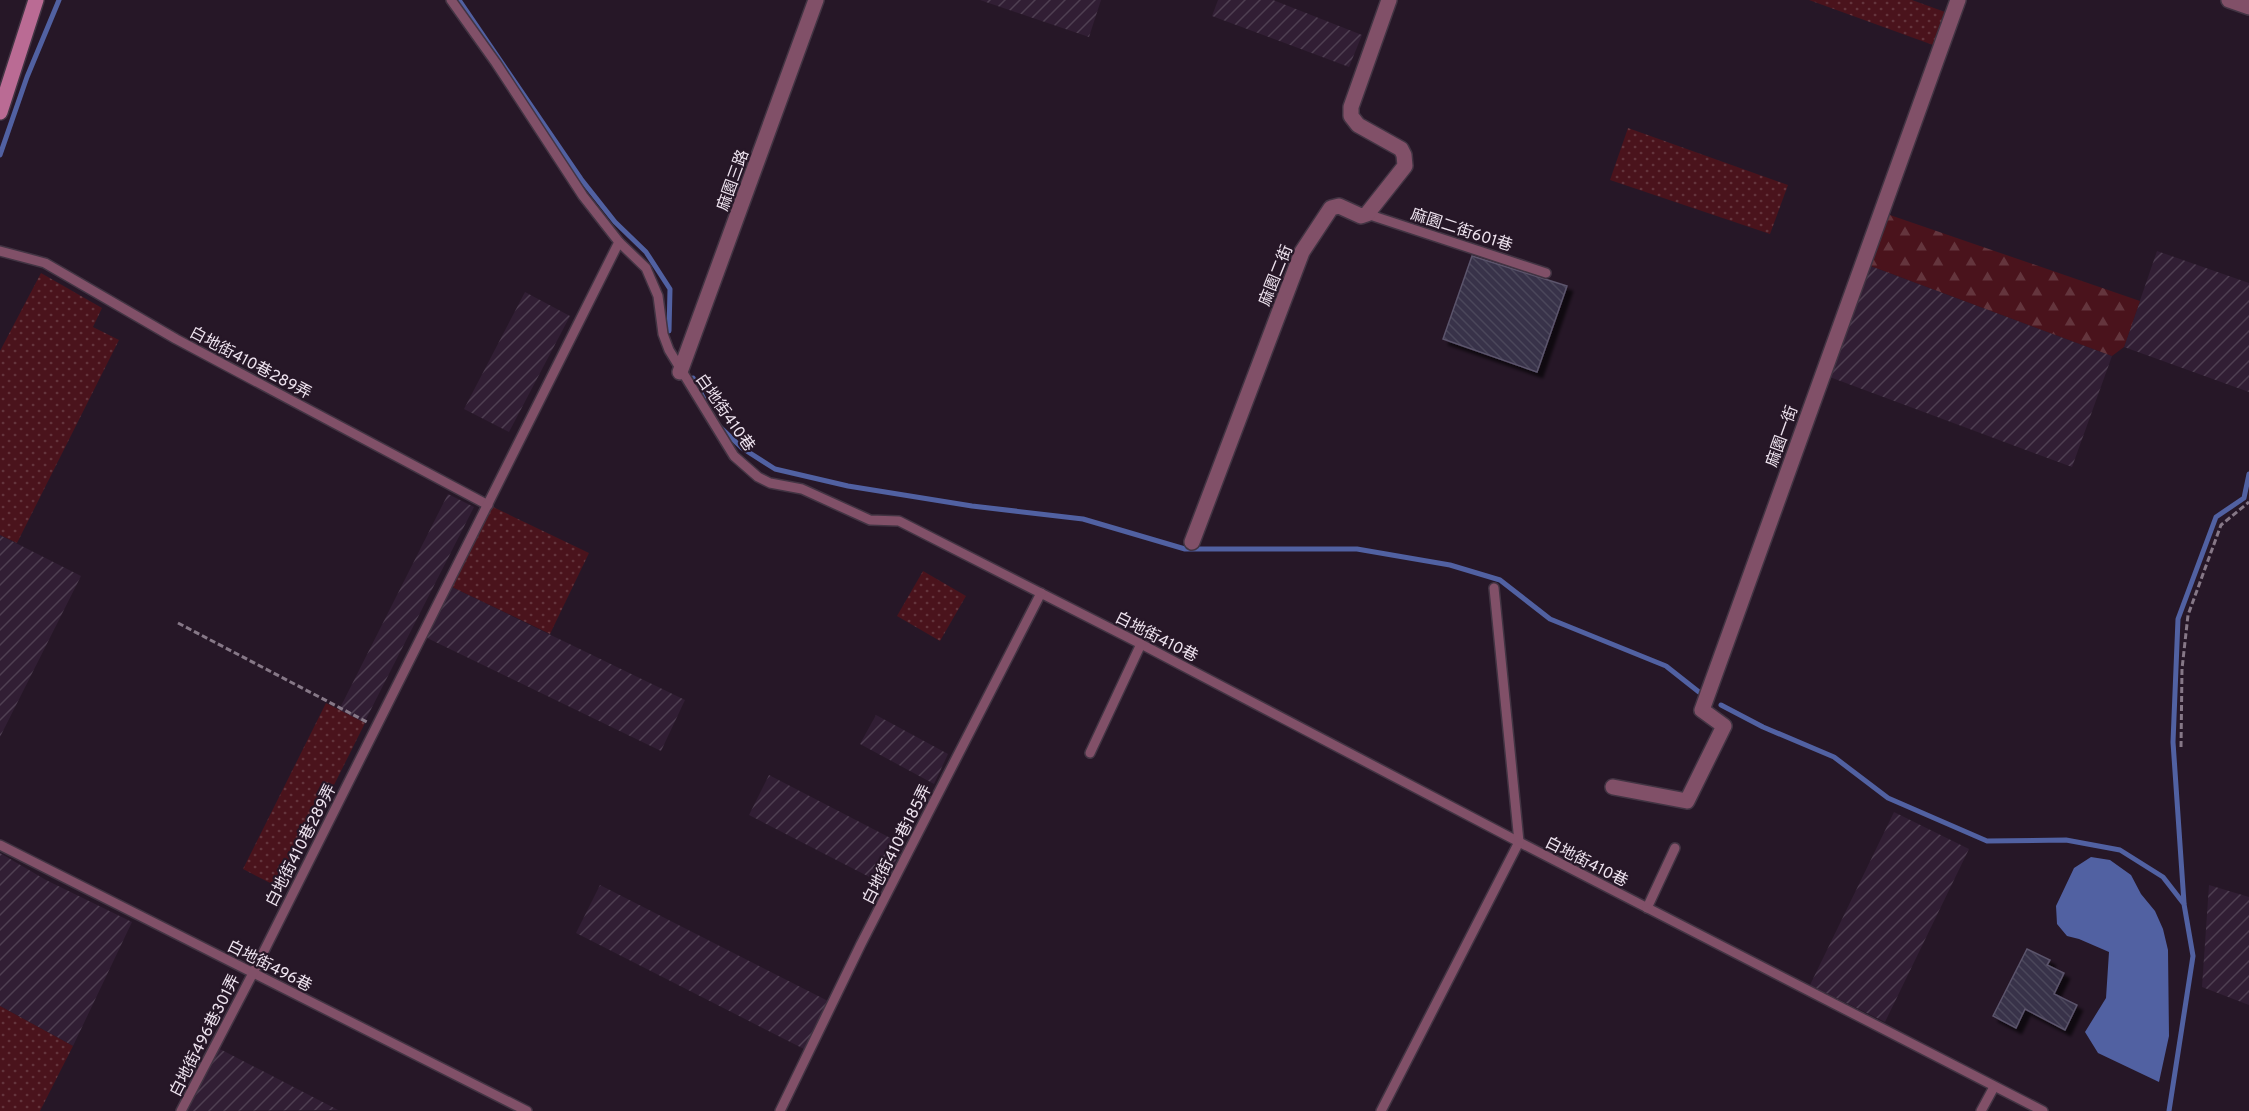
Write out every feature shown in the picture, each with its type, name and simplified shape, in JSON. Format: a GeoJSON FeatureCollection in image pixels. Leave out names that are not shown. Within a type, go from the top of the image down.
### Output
{"type":"FeatureCollection","features":[{"type":"Feature","properties":{"kind":"street"},"geometry":{"type":"LineString","coordinates":[[0,112],[36,0]]}},
{"type":"Feature","properties":{"kind":"street","name":"麻園三路"},"geometry":{"type":"LineString","coordinates":[[681,372],[816,0]]}},
{"type":"Feature","properties":{"kind":"street"},"geometry":{"type":"LineString","coordinates":[[1367,214],[1406,166],[1401,149],[1358,125],[1351,116],[1351,107],[1389,0]]}},
{"type":"Feature","properties":{"kind":"street","name":"麻園一街"},"geometry":{"type":"LineString","coordinates":[[1613,787],[1687,801],[1724,726],[1702,710],[1958,0]]}},
{"type":"Feature","properties":{"kind":"street"},"geometry":{"type":"LineString","coordinates":[[2229,0],[2249,7]]}},
{"type":"Feature","properties":{"kind":"street","name":"麻園二街"},"geometry":{"type":"LineString","coordinates":[[1192,542],[1302,252],[1331,208],[1339,206],[1361,216],[1367,214]]}},
{"type":"Feature","properties":{"kind":"lane","name":"白地街410巷"},"geometry":{"type":"LineString","coordinates":[[451,0],[496,63],[583,196],[619,242],[646,268],[658,296],[663,334],[669,350],[734,456],[758,477],[770,483],[801,489],[870,520],[899,521],[1141,644],[1519,843],[2043,1111]]}},
{"type":"Feature","properties":{"kind":"lane","name":"麻園二街601巷"},"geometry":{"type":"LineString","coordinates":[[1367,214],[1546,273]]}},
{"type":"Feature","properties":{"kind":"lane","name":"白地街410巷289弄"},"geometry":{"type":"LineString","coordinates":[[253,973],[619,242]]}},
{"type":"Feature","properties":{"kind":"lane","name":"白地街410巷289弄"},"geometry":{"type":"LineString","coordinates":[[0,251],[45,263],[176,339],[488,505]]}},
{"type":"Feature","properties":{"kind":"lane"},"geometry":{"type":"LineString","coordinates":[[1381,1111],[1519,843],[1494,588]]}},
{"type":"Feature","properties":{"kind":"lane","name":"白地街410巷185弄"},"geometry":{"type":"LineString","coordinates":[[780,1111],[861,944],[1041,593]]}},
{"type":"Feature","properties":{"kind":"lane"},"geometry":{"type":"LineString","coordinates":[[1090,753],[1141,644]]}},
{"type":"Feature","properties":{"kind":"lane","name":"白地街496巷"},"geometry":{"type":"LineString","coordinates":[[0,845],[527,1111]]}},
{"type":"Feature","properties":{"kind":"lane"},"geometry":{"type":"LineString","coordinates":[[1647,908],[1675,848]]}},
{"type":"Feature","properties":{"kind":"lane","name":"白地街496巷301弄"},"geometry":{"type":"LineString","coordinates":[[181,1111],[253,973]]}},
{"type":"Feature","properties":{"kind":"lane"},"geometry":{"type":"LineString","coordinates":[[1981,1111],[1994,1086]]}},
{"type":"Feature","properties":{"kind":"path"},"geometry":{"type":"LineString","coordinates":[[2181,747],[2182,669],[2188,615],[2222,525],[2249,502]]}},
{"type":"Feature","properties":{"kind":"path"},"geometry":{"type":"LineString","coordinates":[[178,623],[376,727]]}},
{"type":"Feature","properties":{"kind":"shaded area"},"geometry":{"type":"Polygon","coordinates":[[[980,0],[1101,0],[1089,37],[980,0]]]}},
{"type":"Feature","properties":{"kind":"shaded area"},"geometry":{"type":"Polygon","coordinates":[[[1218,0],[1273,0],[1362,35],[1349,67],[1212,16],[1218,0]]]}},
{"type":"Feature","properties":{"kind":"shaded area"},"geometry":{"type":"Polygon","coordinates":[[[2157,251],[2249,283],[2249,392],[2124,347],[2157,251]]]}},
{"type":"Feature","properties":{"kind":"shaded area"},"geometry":{"type":"Polygon","coordinates":[[[1868,265],[2112,356],[2072,467],[1827,376],[1868,265]]]}},
{"type":"Feature","properties":{"kind":"shaded area"},"geometry":{"type":"Polygon","coordinates":[[[525,292],[570,316],[509,432],[464,409],[525,292]]]}},
{"type":"Feature","properties":{"kind":"shaded area"},"geometry":{"type":"Polygon","coordinates":[[[448,494],[474,507],[364,723],[339,710],[448,494]]]}},
{"type":"Feature","properties":{"kind":"shaded area"},"geometry":{"type":"Polygon","coordinates":[[[0,535],[81,576],[0,737],[0,535]]]}},
{"type":"Feature","properties":{"kind":"shaded area"},"geometry":{"type":"Polygon","coordinates":[[[450,586],[685,700],[661,751],[425,637],[450,586]]]}},
{"type":"Feature","properties":{"kind":"shaded area"},"geometry":{"type":"Polygon","coordinates":[[[876,715],[948,754],[934,784],[860,744],[876,715]]]}},
{"type":"Feature","properties":{"kind":"shaded area"},"geometry":{"type":"Polygon","coordinates":[[[769,775],[904,845],[885,885],[749,815],[769,775]]]}},
{"type":"Feature","properties":{"kind":"shaded area"},"geometry":{"type":"Polygon","coordinates":[[[1894,812],[1969,849],[1885,1022],[1810,985],[1894,812]]]}},
{"type":"Feature","properties":{"kind":"shaded area"},"geometry":{"type":"Polygon","coordinates":[[[0,853],[46,880],[132,922],[73,1046],[0,1006],[0,853]]]}},
{"type":"Feature","properties":{"kind":"shaded area"},"geometry":{"type":"Polygon","coordinates":[[[600,885],[828,1001],[804,1049],[576,933],[600,885]]]}},
{"type":"Feature","properties":{"kind":"shaded area"},"geometry":{"type":"Polygon","coordinates":[[[2209,885],[2249,897],[2249,1005],[2202,987],[2209,885]]]}},
{"type":"Feature","properties":{"kind":"shaded area"},"geometry":{"type":"Polygon","coordinates":[[[216,1047],[338,1110],[183,1111],[216,1047]]]}},
{"type":"Feature","properties":{"kind":"green space"},"geometry":{"type":"Polygon","coordinates":[[[1809,0],[1912,0],[1945,12],[1933,45],[1809,0]]]}},
{"type":"Feature","properties":{"kind":"green space"},"geometry":{"type":"Polygon","coordinates":[[[1628,128],[1788,185],[1770,234],[1610,180],[1628,128]]]}},
{"type":"Feature","properties":{"kind":"green space"},"geometry":{"type":"Polygon","coordinates":[[[1887,214],[2140,301],[2124,347],[2112,356],[1868,265],[1887,214]]]}},
{"type":"Feature","properties":{"kind":"green space"},"geometry":{"type":"Polygon","coordinates":[[[41,273],[102,308],[93,327],[119,340],[17,543],[0,535],[0,351],[41,273]]]}},
{"type":"Feature","properties":{"kind":"green space"},"geometry":{"type":"Polygon","coordinates":[[[491,506],[589,553],[550,634],[450,586],[491,506]]]}},
{"type":"Feature","properties":{"kind":"green space"},"geometry":{"type":"Polygon","coordinates":[[[923,571],[966,596],[940,641],[897,616],[923,571]]]}},
{"type":"Feature","properties":{"kind":"green space"},"geometry":{"type":"Polygon","coordinates":[[[326,703],[365,723],[282,889],[243,869],[326,703]]]}},
{"type":"Feature","properties":{"kind":"green space"},"geometry":{"type":"Polygon","coordinates":[[[0,1006],[73,1046],[40,1111],[0,1111],[0,1006]]]}},
{"type":"Feature","properties":{"kind":"water"},"geometry":{"type":"Polygon","coordinates":[[[2091,857],[2110,860],[2131,875],[2141,894],[2155,911],[2163,929],[2168,950],[2169,1036],[2159,1082],[2098,1053],[2085,1032],[2106,998],[2109,952],[2067,936],[2057,924],[2056,906],[2074,868],[2091,857]]]}},
{"type":"Feature","properties":{"kind":"building"},"geometry":{"type":"Polygon","coordinates":[[[1472,256],[1567,286],[1537,372],[1443,339],[1472,256]]]}},
{"type":"Feature","properties":{"kind":"building"},"geometry":{"type":"Polygon","coordinates":[[[2027,949],[2050,960],[2047,965],[2064,973],[2054,994],[2077,1005],[2065,1030],[2025,1009],[2016,1028],[1993,1016],[2027,949]]]}},
{"type":"Feature","properties":{"kind":"waterway"},"geometry":{"type":"LineString","coordinates":[[0,155],[27,77],[59,0]]}},
{"type":"Feature","properties":{"kind":"waterway"},"geometry":{"type":"LineString","coordinates":[[459,0],[581,179],[615,222],[646,252],[670,289],[669,331]]}},
{"type":"Feature","properties":{"kind":"waterway"},"geometry":{"type":"LineString","coordinates":[[693,378],[705,401]]}},
{"type":"Feature","properties":{"kind":"waterway"},"geometry":{"type":"LineString","coordinates":[[718,425],[742,448],[775,469],[848,486],[972,506],[1083,519],[1185,549],[1357,549],[1450,565],[1500,580],[1550,619],[1666,666],[1704,696]]}},
{"type":"Feature","properties":{"kind":"waterway"},"geometry":{"type":"LineString","coordinates":[[2184,903],[2173,742],[2178,619],[2216,517],[2244,498],[2249,474]]}},
{"type":"Feature","properties":{"kind":"waterway"},"geometry":{"type":"LineString","coordinates":[[1721,705],[1763,727],[1834,757],[1888,798],[1987,841],[2066,840],[2120,850],[2163,877],[2184,904],[2193,956],[2169,1111]]}}]}
